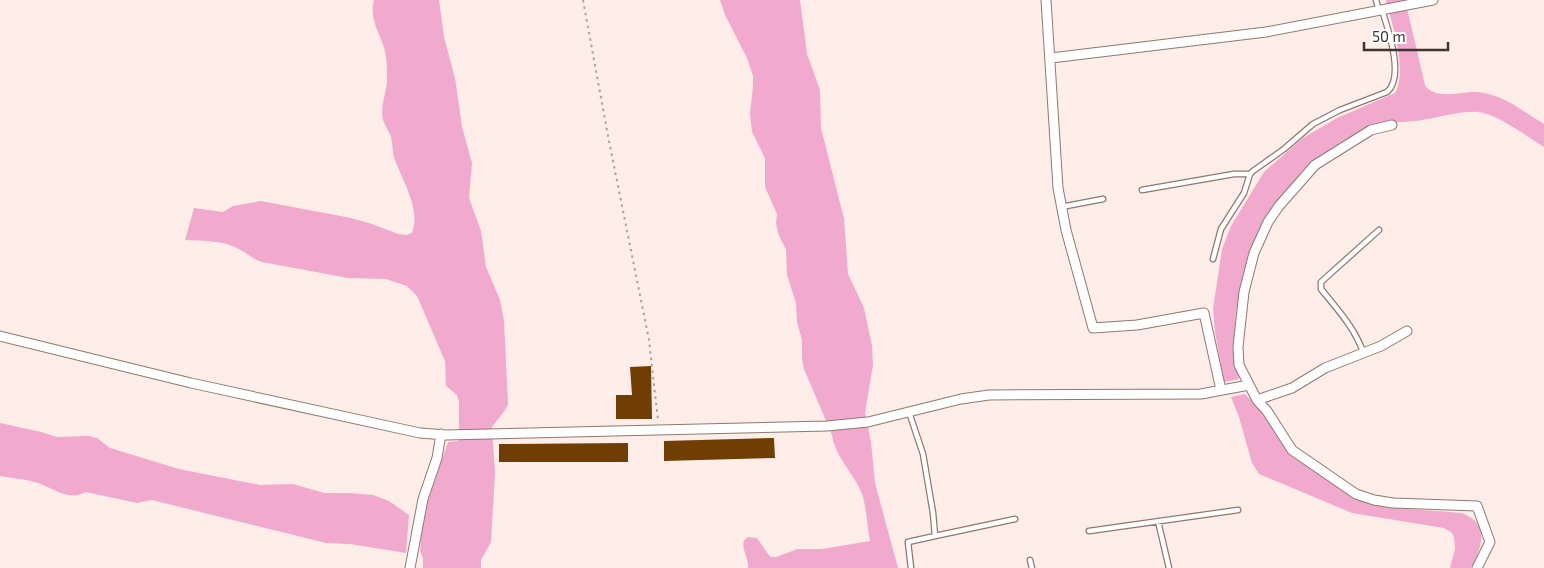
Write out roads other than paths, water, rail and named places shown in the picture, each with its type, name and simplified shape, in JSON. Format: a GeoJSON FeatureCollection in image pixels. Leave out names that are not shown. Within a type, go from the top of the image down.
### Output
{"type":"FeatureCollection","features":[{"type":"Feature","properties":{"kind":"street"},"geometry":{"type":"LineString","coordinates":[[1046,0],[1058,188],[1068,237],[1093,328],[1137,326],[1204,313],[1221,390]]}},
{"type":"Feature","properties":{"kind":"street"},"geometry":{"type":"LineString","coordinates":[[1050,58],[1266,32],[1433,0]]}},
{"type":"Feature","properties":{"kind":"street"},"geometry":{"type":"LineString","coordinates":[[1392,125],[1371,130],[1315,166],[1279,206],[1268,222],[1252,258],[1244,292],[1238,356],[1240,366],[1257,400],[1292,450],[1356,494],[1392,503],[1477,506],[1490,542],[1477,568]]}},
{"type":"Feature","properties":{"kind":"street"},"geometry":{"type":"LineString","coordinates":[[1257,400],[1292,388],[1325,368],[1381,346],[1407,331]]}},
{"type":"Feature","properties":{"kind":"street"},"geometry":{"type":"LineString","coordinates":[[0,336],[191,383],[420,433],[444,435],[827,426],[868,422],[961,399],[989,395],[1201,394],[1249,385]]}},
{"type":"Feature","properties":{"kind":"street"},"geometry":{"type":"LineString","coordinates":[[410,568],[423,499],[444,435]]}},
{"type":"Feature","properties":{"kind":"lane"},"geometry":{"type":"LineString","coordinates":[[1213,259],[1221,229],[1244,193],[1250,174],[1313,124],[1340,110],[1391,89],[1395,75],[1392,46],[1376,0]]}},
{"type":"Feature","properties":{"kind":"lane"},"geometry":{"type":"LineString","coordinates":[[1142,190],[1234,174],[1250,174]]}},
{"type":"Feature","properties":{"kind":"lane"},"geometry":{"type":"LineString","coordinates":[[1061,207],[1103,199]]}},
{"type":"Feature","properties":{"kind":"lane"},"geometry":{"type":"LineString","coordinates":[[1363,352],[1354,331],[1321,289],[1320,285],[1321,282],[1379,230]]}},
{"type":"Feature","properties":{"kind":"lane"},"geometry":{"type":"LineString","coordinates":[[909,412],[923,454],[936,536]]}},
{"type":"Feature","properties":{"kind":"lane"},"geometry":{"type":"LineString","coordinates":[[1089,531],[1238,510]]}},
{"type":"Feature","properties":{"kind":"lane"},"geometry":{"type":"LineString","coordinates":[[912,568],[908,542],[1015,518]]}},
{"type":"Feature","properties":{"kind":"lane"},"geometry":{"type":"LineString","coordinates":[[1158,521],[1169,568]]}},
{"type":"Feature","properties":{"kind":"lane"},"geometry":{"type":"LineString","coordinates":[[1030,560],[1032,568]]}}]}
